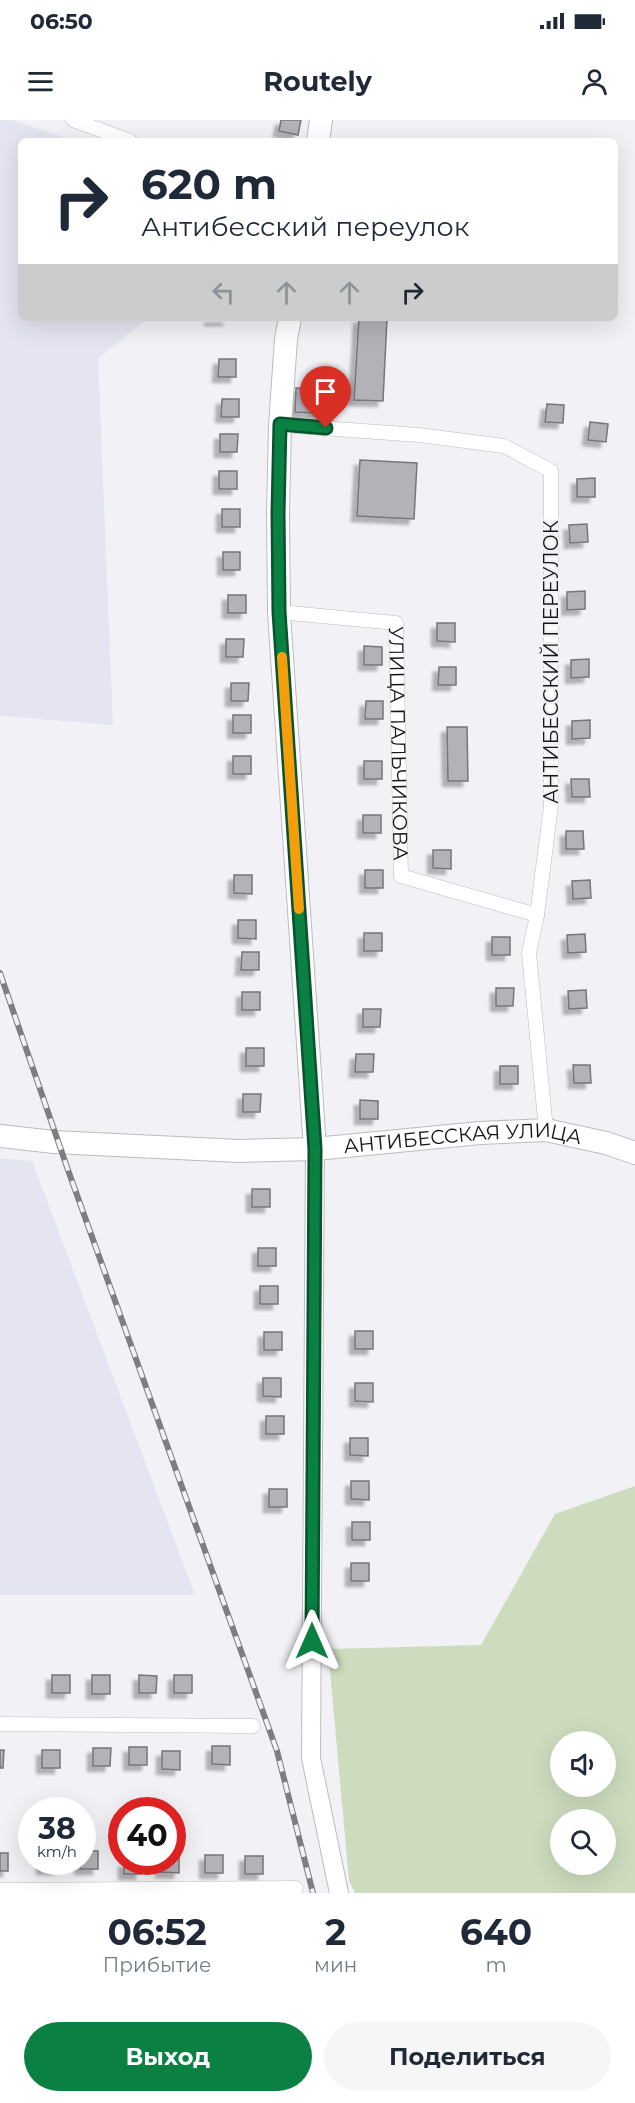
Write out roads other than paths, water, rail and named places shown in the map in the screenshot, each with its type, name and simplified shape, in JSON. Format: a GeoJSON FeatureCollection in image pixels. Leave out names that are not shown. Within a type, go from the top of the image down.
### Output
{"type":"FeatureCollection","features":[{"type":"Feature","properties":{"kind":"main road"},"geometry":{"type":"LineString","coordinates":[[318,138],[321,120]]}},
{"type":"Feature","properties":{"kind":"main road"},"geometry":{"type":"LineString","coordinates":[[289,321],[280,424],[279,612],[315,1149]]}},
{"type":"Feature","properties":{"kind":"main road","name":"АНТИБЕССКАЯ УЛИЦА"},"geometry":{"type":"LineString","coordinates":[[0,1136],[54,1142],[238,1152],[315,1149],[480,1133],[546,1130],[606,1143],[635,1153]]}},
{"type":"Feature","properties":{"kind":"street"},"geometry":{"type":"LineString","coordinates":[[73,120],[122,138]]}},
{"type":"Feature","properties":{"kind":"street","name":"АНТИБЕССКИЙ ПЕРЕУЛОК"},"geometry":{"type":"LineString","coordinates":[[280,424],[419,435],[504,446],[551,471],[551,806],[537,915],[529,953],[546,1130]]}},
{"type":"Feature","properties":{"kind":"street","name":"УЛИЦА ПАЛЬЧИКОВА"},"geometry":{"type":"LineString","coordinates":[[279,612],[396,623],[401,876],[537,915]]}},
{"type":"Feature","properties":{"kind":"street"},"geometry":{"type":"LineString","coordinates":[[315,1149],[311,1758],[339,1893]]}},
{"type":"Feature","properties":{"kind":"street"},"geometry":{"type":"LineString","coordinates":[[0,1724],[253,1726]]}},
{"type":"Feature","properties":{"kind":"street"},"geometry":{"type":"LineString","coordinates":[[0,1890],[296,1888]]}},
{"type":"Feature","properties":{"kind":"railway"},"geometry":{"type":"LineString","coordinates":[[0,973],[68,1170],[277,1751],[313,1893]]}}]}
